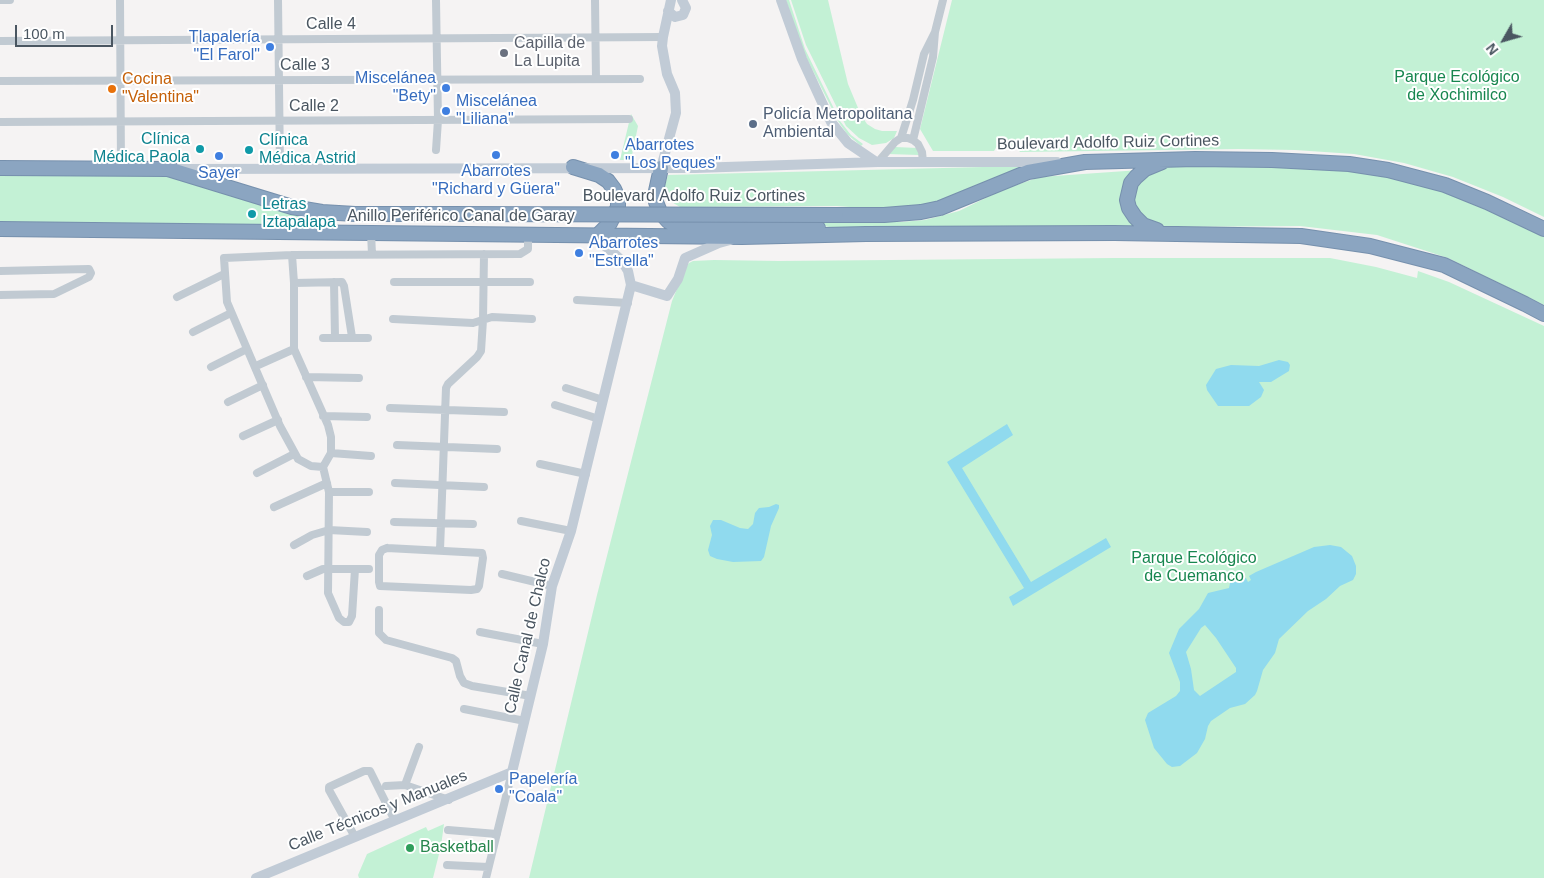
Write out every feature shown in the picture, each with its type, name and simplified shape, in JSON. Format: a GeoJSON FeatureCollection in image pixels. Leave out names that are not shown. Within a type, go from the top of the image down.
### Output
{"type":"FeatureCollection","features":[{"type":"Feature","properties":{"kind":"highway"},"geometry":{"type":"LineString","coordinates":[[1164,233],[1143,225],[1129,208],[1127,200],[1131,183],[1136,177],[1145,169],[1167,160]]}},
{"type":"Feature","properties":{"kind":"highway","name":"Boulevard Adolfo Ruiz Cortines"},"geometry":{"type":"LineString","coordinates":[[168,169],[292,207],[322,212],[355,214],[884,215],[921,212],[940,208],[1028,172],[1085,162],[1272,160],[1349,164],[1388,170],[1445,185],[1487,202],[1544,229]]}},
{"type":"Feature","properties":{"kind":"highway"},"geometry":{"type":"LineString","coordinates":[[573,167],[599,175],[608,181],[618,198],[618,207],[610,223],[593,235]]}},
{"type":"Feature","properties":{"kind":"highway"},"geometry":{"type":"LineString","coordinates":[[0,168],[168,169]]}},
{"type":"Feature","properties":{"kind":"highway"},"geometry":{"type":"LineString","coordinates":[[661,168],[656,191],[656,202],[660,212],[668,222],[676,226],[788,225],[866,234]]}},
{"type":"Feature","properties":{"kind":"highway","name":"Anillo Periférico Canal de Garay"},"geometry":{"type":"LineString","coordinates":[[0,229],[742,237]]}},
{"type":"Feature","properties":{"kind":"highway"},"geometry":{"type":"LineString","coordinates":[[742,237],[866,234],[1164,233],[1302,236],[1370,246],[1444,265],[1544,314]]}},
{"type":"Feature","properties":{"kind":"main road"},"geometry":{"type":"LineString","coordinates":[[168,169],[661,168],[676,113],[675,93],[667,74],[663,55],[663,37],[671,0]]}},
{"type":"Feature","properties":{"kind":"main road"},"geometry":{"type":"LineString","coordinates":[[668,11],[675,17],[683,15],[686,8],[682,0]]}},
{"type":"Feature","properties":{"kind":"main road"},"geometry":{"type":"LineString","coordinates":[[781,0],[802,59],[831,122],[848,143],[877,162]]}},
{"type":"Feature","properties":{"kind":"main road","name":"Boulevard Adolfo Ruiz Cortines"},"geometry":{"type":"LineString","coordinates":[[661,168],[877,162],[1085,162]]}},
{"type":"Feature","properties":{"kind":"main road","name":"Calle Canal de Chalco"},"geometry":{"type":"LineString","coordinates":[[512,772],[543,644],[552,586],[571,531],[628,303],[635,287],[622,262],[593,235]]}},
{"type":"Feature","properties":{"kind":"main road"},"geometry":{"type":"LineString","coordinates":[[635,287],[667,296],[678,279],[685,258],[719,243],[742,237]]}},
{"type":"Feature","properties":{"kind":"main road","name":"Calle Técnicos y Manuales"},"geometry":{"type":"LineString","coordinates":[[256,878],[449,800],[512,772]]}},
{"type":"Feature","properties":{"kind":"street"},"geometry":{"type":"LineString","coordinates":[[0,0],[10,0]]}},
{"type":"Feature","properties":{"kind":"street"},"geometry":{"type":"LineString","coordinates":[[120,0],[121,168]]}},
{"type":"Feature","properties":{"kind":"street"},"geometry":{"type":"LineString","coordinates":[[278,0],[280,168]]}},
{"type":"Feature","properties":{"kind":"street"},"geometry":{"type":"LineString","coordinates":[[436,0],[438,120],[436,150]]}},
{"type":"Feature","properties":{"kind":"street"},"geometry":{"type":"LineString","coordinates":[[595,0],[596,79]]}},
{"type":"Feature","properties":{"kind":"street"},"geometry":{"type":"LineString","coordinates":[[914,140],[933,56],[935,32],[943,0]]}},
{"type":"Feature","properties":{"kind":"street"},"geometry":{"type":"LineString","coordinates":[[877,162],[901,138],[913,100],[924,54],[935,32]]}},
{"type":"Feature","properties":{"kind":"street","name":"Calle 4"},"geometry":{"type":"LineString","coordinates":[[0,41],[663,37]]}},
{"type":"Feature","properties":{"kind":"street","name":"Calle 3"},"geometry":{"type":"LineString","coordinates":[[0,81],[640,79]]}},
{"type":"Feature","properties":{"kind":"street"},"geometry":{"type":"LineString","coordinates":[[913,100],[922,102]]}},
{"type":"Feature","properties":{"kind":"street","name":"Calle 2"},"geometry":{"type":"LineString","coordinates":[[0,122],[629,119]]}},
{"type":"Feature","properties":{"kind":"street"},"geometry":{"type":"LineString","coordinates":[[901,138],[914,140],[922,152],[923,162]]}},
{"type":"Feature","properties":{"kind":"street"},"geometry":{"type":"LineString","coordinates":[[371,233],[372,254]]}},
{"type":"Feature","properties":{"kind":"street"},"geometry":{"type":"LineString","coordinates":[[323,466],[311,466],[304,463],[294,454],[227,302],[224,258],[292,255],[520,254],[528,249],[528,234]]}},
{"type":"Feature","properties":{"kind":"street"},"geometry":{"type":"LineString","coordinates":[[440,550],[446,388],[480,353],[483,320],[484,254]]}},
{"type":"Feature","properties":{"kind":"street"},"geometry":{"type":"LineString","coordinates":[[292,255],[294,349],[331,437],[331,453],[323,466],[328,487],[328,593],[340,618],[344,622],[349,622],[352,616],[354,569]]}},
{"type":"Feature","properties":{"kind":"street"},"geometry":{"type":"LineString","coordinates":[[0,271],[89,269],[91,273],[89,277],[54,294],[0,295]]}},
{"type":"Feature","properties":{"kind":"street"},"geometry":{"type":"LineString","coordinates":[[177,297],[224,274]]}},
{"type":"Feature","properties":{"kind":"street"},"geometry":{"type":"LineString","coordinates":[[334,282],[335,337]]}},
{"type":"Feature","properties":{"kind":"street"},"geometry":{"type":"LineString","coordinates":[[294,283],[342,282],[352,337]]}},
{"type":"Feature","properties":{"kind":"street"},"geometry":{"type":"LineString","coordinates":[[394,282],[530,282]]}},
{"type":"Feature","properties":{"kind":"street"},"geometry":{"type":"LineString","coordinates":[[577,300],[628,303]]}},
{"type":"Feature","properties":{"kind":"street"},"geometry":{"type":"LineString","coordinates":[[193,332],[231,313]]}},
{"type":"Feature","properties":{"kind":"street"},"geometry":{"type":"LineString","coordinates":[[393,319],[473,323],[492,317],[532,319]]}},
{"type":"Feature","properties":{"kind":"street"},"geometry":{"type":"LineString","coordinates":[[323,338],[368,338]]}},
{"type":"Feature","properties":{"kind":"street"},"geometry":{"type":"LineString","coordinates":[[211,367],[247,349]]}},
{"type":"Feature","properties":{"kind":"street"},"geometry":{"type":"LineString","coordinates":[[256,366],[294,349]]}},
{"type":"Feature","properties":{"kind":"street"},"geometry":{"type":"LineString","coordinates":[[306,377],[359,378]]}},
{"type":"Feature","properties":{"kind":"street"},"geometry":{"type":"LineString","coordinates":[[228,402],[263,386]]}},
{"type":"Feature","properties":{"kind":"street"},"geometry":{"type":"LineString","coordinates":[[566,388],[603,400]]}},
{"type":"Feature","properties":{"kind":"street"},"geometry":{"type":"LineString","coordinates":[[555,405],[599,419]]}},
{"type":"Feature","properties":{"kind":"street"},"geometry":{"type":"LineString","coordinates":[[390,408],[504,412]]}},
{"type":"Feature","properties":{"kind":"street"},"geometry":{"type":"LineString","coordinates":[[323,416],[367,417]]}},
{"type":"Feature","properties":{"kind":"street"},"geometry":{"type":"LineString","coordinates":[[243,436],[278,420]]}},
{"type":"Feature","properties":{"kind":"street"},"geometry":{"type":"LineString","coordinates":[[396,445],[497,449]]}},
{"type":"Feature","properties":{"kind":"street"},"geometry":{"type":"LineString","coordinates":[[331,453],[372,456]]}},
{"type":"Feature","properties":{"kind":"street"},"geometry":{"type":"LineString","coordinates":[[257,473],[294,454]]}},
{"type":"Feature","properties":{"kind":"street"},"geometry":{"type":"LineString","coordinates":[[540,464],[586,474]]}},
{"type":"Feature","properties":{"kind":"street"},"geometry":{"type":"LineString","coordinates":[[395,483],[484,487]]}},
{"type":"Feature","properties":{"kind":"street"},"geometry":{"type":"LineString","coordinates":[[274,506],[328,487],[369,492]]}},
{"type":"Feature","properties":{"kind":"street"},"geometry":{"type":"LineString","coordinates":[[521,521],[571,531]]}},
{"type":"Feature","properties":{"kind":"street"},"geometry":{"type":"LineString","coordinates":[[394,522],[473,524]]}},
{"type":"Feature","properties":{"kind":"street"},"geometry":{"type":"LineString","coordinates":[[294,544],[312,535],[329,530],[367,532]]}},
{"type":"Feature","properties":{"kind":"street"},"geometry":{"type":"LineString","coordinates":[[387,548],[440,550],[482,553],[483,558],[477,589],[380,586],[379,555],[382,550],[387,548]]}},
{"type":"Feature","properties":{"kind":"street"},"geometry":{"type":"LineString","coordinates":[[307,576],[317,571],[328,569],[369,569]]}},
{"type":"Feature","properties":{"kind":"street"},"geometry":{"type":"LineString","coordinates":[[502,574],[552,586]]}},
{"type":"Feature","properties":{"kind":"street"},"geometry":{"type":"LineString","coordinates":[[379,610],[379,633],[386,640],[452,658],[458,666],[460,676],[464,682],[472,686],[531,696]]}},
{"type":"Feature","properties":{"kind":"street"},"geometry":{"type":"LineString","coordinates":[[480,632],[543,644]]}},
{"type":"Feature","properties":{"kind":"street"},"geometry":{"type":"LineString","coordinates":[[464,709],[525,720]]}},
{"type":"Feature","properties":{"kind":"street"},"geometry":{"type":"LineString","coordinates":[[405,785],[419,747]]}},
{"type":"Feature","properties":{"kind":"street"},"geometry":{"type":"LineString","coordinates":[[355,837],[329,787],[364,771],[370,771],[395,821]]}},
{"type":"Feature","properties":{"kind":"street","name":"Calle Canal de Chalco"},"geometry":{"type":"LineString","coordinates":[[486,878],[512,772]]}},
{"type":"Feature","properties":{"kind":"street"},"geometry":{"type":"LineString","coordinates":[[386,786],[405,785],[449,800]]}},
{"type":"Feature","properties":{"kind":"street"},"geometry":{"type":"LineString","coordinates":[[448,830],[497,834]]}},
{"type":"Feature","properties":{"kind":"street"},"geometry":{"type":"LineString","coordinates":[[447,864],[488,867]]}},
{"type":"Feature","properties":{"kind":"green space"},"geometry":{"type":"Polygon","coordinates":[[[786,0],[789,0],[805,49],[840,121],[851,135],[863,144],[861,146],[847,134],[838,121],[802,49],[786,0]]]}},
{"type":"Feature","properties":{"kind":"green space"},"geometry":{"type":"Polygon","coordinates":[[[791,0],[828,0],[848,84],[861,115],[867,124],[875,129],[897,131],[894,138],[886,143],[872,145],[859,138],[846,126],[806,45],[791,0]]]}},
{"type":"Feature","properties":{"kind":"green space","name":"Parque Ecológico de Xochimilco"},"geometry":{"type":"Polygon","coordinates":[[[952,0],[1544,0],[1544,217],[1503,197],[1453,177],[1404,163],[1354,154],[1238,149],[1020,152],[1016,147],[997,146],[994,151],[933,151],[920,129],[952,0]]]}},
{"type":"Feature","properties":{"kind":"green space"},"geometry":{"type":"Polygon","coordinates":[[[631,114],[638,126],[631,160],[620,160],[631,114]]]}},
{"type":"Feature","properties":{"kind":"green space"},"geometry":{"type":"Polygon","coordinates":[[[895,147],[918,148],[919,155],[887,154],[895,147]]]}},
{"type":"Feature","properties":{"kind":"green space"},"geometry":{"type":"Polygon","coordinates":[[[1170,164],[1353,167],[1448,189],[1544,233],[1544,305],[1448,258],[1377,235],[1300,226],[1165,227],[1148,223],[1134,207],[1130,193],[1135,181],[1170,164]]]}},
{"type":"Feature","properties":{"kind":"green space"},"geometry":{"type":"Polygon","coordinates":[[[1022,166],[974,191],[927,207],[887,210],[837,206],[680,207],[665,198],[664,188],[668,175],[1022,166]]]}},
{"type":"Feature","properties":{"kind":"green space"},"geometry":{"type":"Polygon","coordinates":[[[171,167],[317,217],[317,224],[0,224],[0,170],[171,167]]]}},
{"type":"Feature","properties":{"kind":"green space"},"geometry":{"type":"Polygon","coordinates":[[[1140,170],[1126,216],[1136,229],[845,230],[803,222],[901,222],[925,220],[959,211],[1004,189],[1040,177],[1140,170]]]}},
{"type":"Feature","properties":{"kind":"green space","name":"Parque Ecológico de Cuemanco"},"geometry":{"type":"Polygon","coordinates":[[[1330,258],[1376,267],[1417,278],[1418,271],[1449,282],[1544,326],[1544,878],[529,878],[597,595],[672,301],[689,263],[693,261],[714,260],[1330,258]]]}},
{"type":"Feature","properties":{"kind":"green space"},"geometry":{"type":"Polygon","coordinates":[[[444,824],[433,878],[359,878],[358,875],[367,854],[426,827],[428,831],[444,824]]]}},
{"type":"Feature","properties":{"kind":"water"},"geometry":{"type":"Polygon","coordinates":[[[1279,360],[1288,362],[1290,365],[1289,371],[1271,382],[1259,382],[1264,390],[1261,397],[1249,406],[1218,406],[1207,390],[1206,385],[1216,369],[1231,365],[1259,366],[1279,360]]]}},
{"type":"Feature","properties":{"kind":"water"},"geometry":{"type":"Polygon","coordinates":[[[1007,424],[1013,435],[962,468],[1031,582],[1106,538],[1111,547],[1013,606],[1009,597],[1024,588],[947,462],[1007,424]]]}},
{"type":"Feature","properties":{"kind":"water"},"geometry":{"type":"Polygon","coordinates":[[[779,505],[779,508],[771,526],[764,557],[761,561],[733,562],[710,556],[708,550],[712,535],[710,526],[713,520],[721,520],[740,528],[748,529],[753,524],[755,513],[759,508],[779,505]]]}},
{"type":"Feature","properties":{"kind":"water"},"geometry":{"type":"Polygon","coordinates":[[[1330,545],[1341,547],[1352,556],[1356,566],[1356,574],[1353,580],[1340,586],[1326,599],[1308,611],[1279,639],[1275,653],[1263,670],[1255,695],[1245,704],[1230,708],[1211,721],[1205,739],[1197,753],[1180,766],[1172,767],[1167,764],[1154,748],[1145,720],[1148,713],[1176,696],[1180,691],[1180,682],[1169,653],[1179,629],[1199,609],[1208,593],[1229,588],[1230,583],[1246,578],[1248,582],[1251,580],[1249,576],[1256,572],[1314,547],[1330,545]],[[1205,625],[1201,628],[1186,652],[1194,690],[1200,696],[1236,672],[1236,668],[1205,625]]]}},
{"type":"Feature","properties":{"kind":"place","name":"Tlapalería \"El Farol\""},"geometry":{"type":"Point","coordinates":[270,47]}},
{"type":"Feature","properties":{"kind":"place","name":"Capilla de La Lupita"},"geometry":{"type":"Point","coordinates":[504,53]}},
{"type":"Feature","properties":{"kind":"place","name":"Miscelánea \"Bety\""},"geometry":{"type":"Point","coordinates":[446,88]}},
{"type":"Feature","properties":{"kind":"place","name":"Cocina \"Valentina\""},"geometry":{"type":"Point","coordinates":[112,89]}},
{"type":"Feature","properties":{"kind":"place","name":"Miscelánea \"Liliana\""},"geometry":{"type":"Point","coordinates":[446,111]}},
{"type":"Feature","properties":{"kind":"place","name":"Policía Metropolitana Ambiental"},"geometry":{"type":"Point","coordinates":[753,124]}},
{"type":"Feature","properties":{"kind":"place","name":"Clínica Médica Paola"},"geometry":{"type":"Point","coordinates":[200,149]}},
{"type":"Feature","properties":{"kind":"place","name":"Clínica Médica Astrid"},"geometry":{"type":"Point","coordinates":[249,150]}},
{"type":"Feature","properties":{"kind":"place","name":"Abarrotes \"Richard y Güera\""},"geometry":{"type":"Point","coordinates":[496,155]}},
{"type":"Feature","properties":{"kind":"place","name":"Abarrotes \"Los Peques\""},"geometry":{"type":"Point","coordinates":[615,155]}},
{"type":"Feature","properties":{"kind":"place","name":"Sayer"},"geometry":{"type":"Point","coordinates":[219,156]}},
{"type":"Feature","properties":{"kind":"place","name":"Letras Iztapalapa"},"geometry":{"type":"Point","coordinates":[252,214]}},
{"type":"Feature","properties":{"kind":"place","name":"Abarrotes \"Estrella\""},"geometry":{"type":"Point","coordinates":[579,253]}},
{"type":"Feature","properties":{"kind":"place","name":"Papelería \"Coala\""},"geometry":{"type":"Point","coordinates":[499,789]}},
{"type":"Feature","properties":{"kind":"place","name":"Basketball"},"geometry":{"type":"Point","coordinates":[410,848]}}]}
